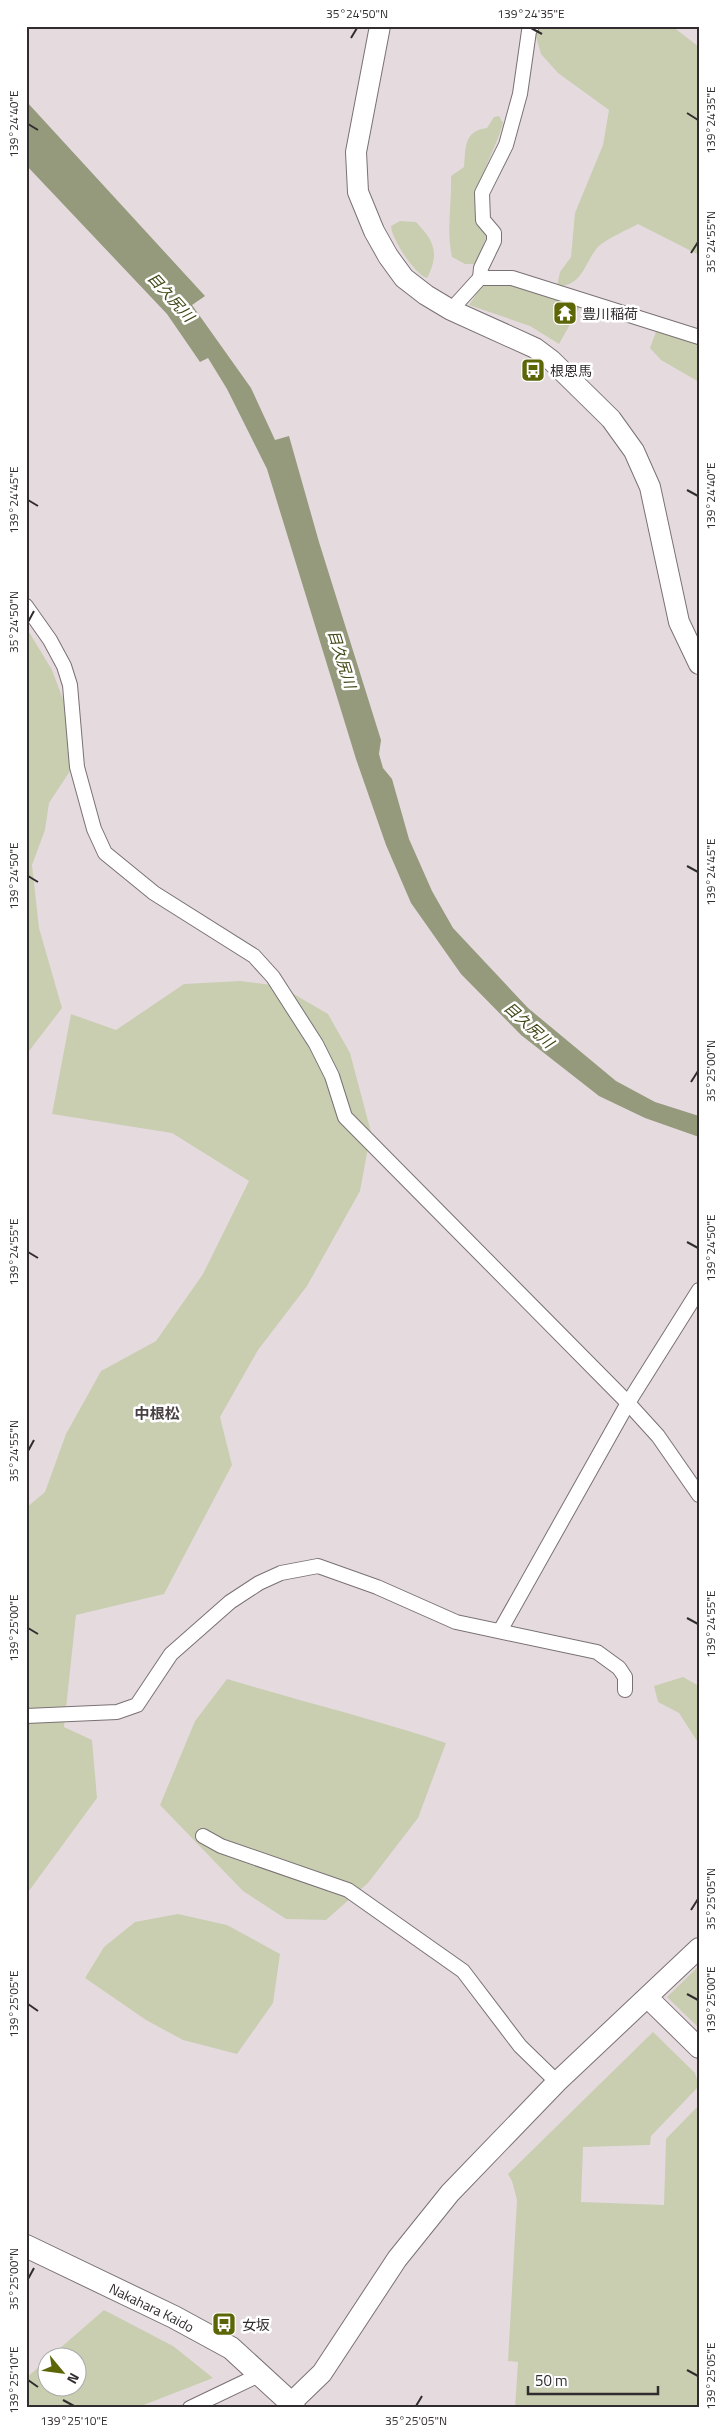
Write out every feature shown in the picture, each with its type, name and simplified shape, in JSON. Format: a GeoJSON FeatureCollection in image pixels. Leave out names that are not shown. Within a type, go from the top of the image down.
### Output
{"type":"FeatureCollection","features":[{"type":"Feature","properties":{"kind":"main road","name":"Nakahara Kaido"},"geometry":{"type":"LineString","coordinates":[[26,2246],[174,2317],[231,2348],[292,2405]]}},
{"type":"Feature","properties":{"kind":"street"},"geometry":{"type":"LineString","coordinates":[[380,26],[356,152],[358,192],[379,239],[404,278],[426,295],[451,310],[514,338],[551,360],[611,419],[634,451],[650,487],[680,622],[699,664]]}},
{"type":"Feature","properties":{"kind":"street"},"geometry":{"type":"LineString","coordinates":[[451,310],[480,278],[481,268],[494,241],[494,233],[483,220],[482,193],[506,145],[520,94],[529,31],[532,26]]}},
{"type":"Feature","properties":{"kind":"street"},"geometry":{"type":"LineString","coordinates":[[480,278],[512,278],[699,337]]}},
{"type":"Feature","properties":{"kind":"street"},"geometry":{"type":"LineString","coordinates":[[26,606],[50,640],[64,666],[70,685],[77,767],[94,829],[105,853],[154,893],[254,956],[274,977],[316,1044],[332,1076],[345,1117],[628,1403],[658,1436],[699,1495]]}},
{"type":"Feature","properties":{"kind":"street"},"geometry":{"type":"LineString","coordinates":[[500,1632],[628,1403],[699,1290]]}},
{"type":"Feature","properties":{"kind":"street"},"geometry":{"type":"LineString","coordinates":[[26,1716],[117,1712],[138,1705],[171,1654],[230,1602],[259,1583],[281,1573],[318,1566],[377,1588],[456,1622],[597,1652],[620,1668],[625,1677],[625,1690]]}},
{"type":"Feature","properties":{"kind":"street"},"geometry":{"type":"LineString","coordinates":[[203,1836],[221,1846],[348,1890],[463,1971],[520,2046],[557,2082]]}},
{"type":"Feature","properties":{"kind":"street"},"geometry":{"type":"LineString","coordinates":[[292,2405],[322,2373],[397,2258],[450,2193],[557,2082],[699,1948]]}},
{"type":"Feature","properties":{"kind":"street"},"geometry":{"type":"LineString","coordinates":[[648,1998],[699,2048]]}},
{"type":"Feature","properties":{"kind":"street"},"geometry":{"type":"LineString","coordinates":[[190,2408],[261,2374]]}},
{"type":"Feature","properties":{"kind":"shaded area"},"geometry":{"type":"Polygon","coordinates":[[[533,26],[672,26],[699,47],[699,255],[638,224],[600,245],[582,273],[572,283],[557,286],[560,272],[571,257],[575,213],[603,145],[609,110],[558,73],[541,54],[533,26]]]}},
{"type":"Feature","properties":{"kind":"shaded area"},"geometry":{"type":"Polygon","coordinates":[[[499,116],[503,123],[500,134],[484,171],[477,196],[478,221],[487,235],[476,264],[465,264],[452,257],[450,247],[451,176],[464,167],[467,142],[470,137],[479,130],[487,128],[494,117],[499,116]]]}},
{"type":"Feature","properties":{"kind":"shaded area"},"geometry":{"type":"Polygon","coordinates":[[[400,221],[416,222],[431,241],[434,254],[427,278],[410,263],[395,239],[391,226],[400,221]]]}},
{"type":"Feature","properties":{"kind":"shaded area"},"geometry":{"type":"Polygon","coordinates":[[[483,284],[520,288],[581,305],[559,344],[530,326],[469,305],[483,284]]]}},
{"type":"Feature","properties":{"kind":"shaded area"},"geometry":{"type":"Polygon","coordinates":[[[657,329],[699,343],[699,382],[661,360],[650,348],[657,329]]]}},
{"type":"Feature","properties":{"kind":"shaded area"},"geometry":{"type":"Polygon","coordinates":[[[26,627],[52,670],[71,720],[72,768],[49,803],[45,830],[32,865],[39,928],[62,1008],[26,1055],[26,627]]]}},
{"type":"Feature","properties":{"kind":"shaded area"},"geometry":{"type":"Polygon","coordinates":[[[240,981],[280,986],[328,1014],[350,1053],[371,1132],[360,1191],[307,1286],[258,1350],[220,1417],[232,1465],[164,1594],[76,1615],[64,1727],[92,1740],[97,1798],[26,1895],[26,1508],[45,1492],[66,1434],[101,1371],[156,1341],[203,1274],[249,1181],[172,1133],[52,1114],[71,1014],[116,1030],[184,984],[240,981]]]}},
{"type":"Feature","properties":{"kind":"shaded area"},"geometry":{"type":"Polygon","coordinates":[[[683,1677],[699,1686],[699,1744],[679,1713],[658,1702],[654,1686],[683,1677]]]}},
{"type":"Feature","properties":{"kind":"shaded area"},"geometry":{"type":"Polygon","coordinates":[[[227,1679],[446,1743],[418,1818],[368,1883],[326,1920],[286,1919],[243,1891],[160,1805],[195,1721],[227,1679]]]}},
{"type":"Feature","properties":{"kind":"shaded area"},"geometry":{"type":"Polygon","coordinates":[[[178,1914],[227,1925],[280,1954],[273,2003],[237,2054],[183,2040],[146,2020],[85,1978],[104,1947],[135,1922],[178,1914]]]}},
{"type":"Feature","properties":{"kind":"shaded area"},"geometry":{"type":"Polygon","coordinates":[[[699,1966],[699,2028],[667,1997],[699,1966]]]}},
{"type":"Feature","properties":{"kind":"shaded area"},"geometry":{"type":"Polygon","coordinates":[[[653,2032],[695,2073],[699,2086],[651,2136],[650,2145],[583,2147],[581,2202],[664,2205],[666,2139],[699,2105],[699,2408],[515,2408],[518,2362],[508,2361],[517,2200],[508,2174],[653,2032]]]}},
{"type":"Feature","properties":{"kind":"shaded area"},"geometry":{"type":"Polygon","coordinates":[[[104,2310],[173,2346],[213,2378],[136,2408],[26,2408],[26,2378],[38,2368],[38,2396],[88,2396],[88,2346],[63,2346],[104,2310]]]}},
{"type":"Feature","properties":{"kind":"water","name":"目久尻川"},"geometry":{"type":"Polygon","coordinates":[[[26,101],[205,296],[192,305],[251,388],[275,440],[289,436],[319,542],[381,740],[379,754],[383,768],[392,779],[409,839],[432,891],[453,928],[528,1008],[616,1081],[655,1102],[699,1116],[699,1137],[645,1118],[599,1096],[521,1035],[461,974],[411,903],[386,845],[356,759],[267,469],[227,389],[208,358],[200,362],[167,314],[26,165],[26,101]]]}},
{"type":"Feature","properties":{"kind":"place","name":"豊川稲荷"},"geometry":{"type":"Point","coordinates":[565,313]}},
{"type":"Feature","properties":{"kind":"place","name":"根恩馬"},"geometry":{"type":"Point","coordinates":[533,370]}},
{"type":"Feature","properties":{"kind":"place","name":"女坂"},"geometry":{"type":"Point","coordinates":[224,2324]}},
{"type":"Feature","properties":{"kind":"district","name":"中根松"},"geometry":{"type":"Point","coordinates":[157,1413]}}]}
